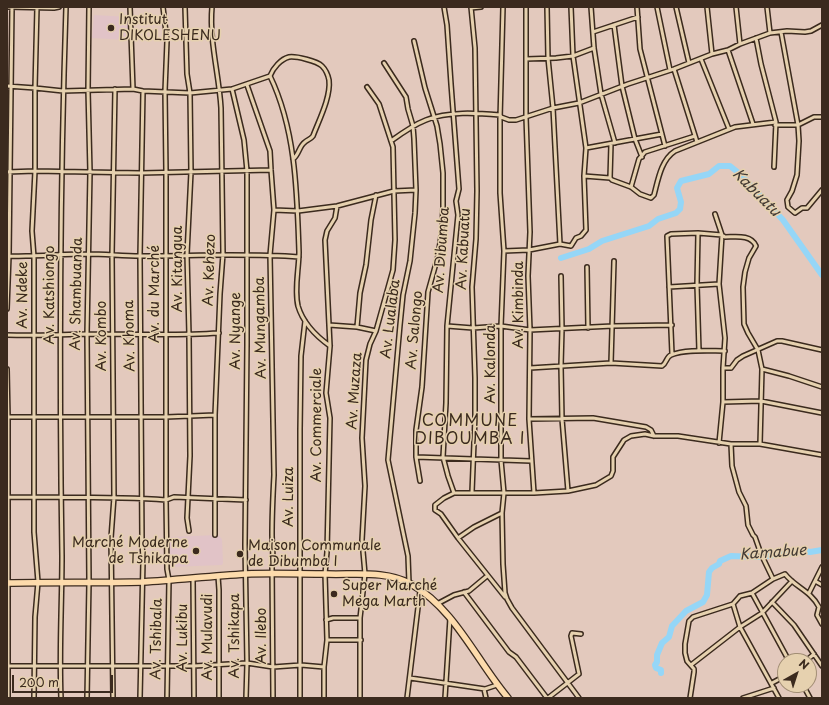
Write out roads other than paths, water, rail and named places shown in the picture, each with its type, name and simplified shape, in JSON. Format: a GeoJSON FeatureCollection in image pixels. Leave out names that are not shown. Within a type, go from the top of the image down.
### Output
{"type":"FeatureCollection","features":[{"type":"Feature","properties":{"kind":"highway"},"geometry":{"type":"LineString","coordinates":[[8,583],[142,582],[245,574],[300,573],[365,574],[394,578],[409,583],[437,604],[450,618],[497,685],[508,698]]}},
{"type":"Feature","properties":{"kind":"street"},"geometry":{"type":"LineString","coordinates":[[7,7],[59,7]]}},
{"type":"Feature","properties":{"kind":"street"},"geometry":{"type":"LineString","coordinates":[[7,309],[8,173],[12,7]]}},
{"type":"Feature","properties":{"kind":"street","name":"Av. Ndeke"},"geometry":{"type":"LineString","coordinates":[[34,698],[35,616],[38,582],[34,532],[34,257],[32,231],[35,171],[37,7]]}},
{"type":"Feature","properties":{"kind":"street","name":"Av. Katshiongo"},"geometry":{"type":"LineString","coordinates":[[61,698],[60,666],[62,583],[60,417],[63,92],[66,7]]}},
{"type":"Feature","properties":{"kind":"street","name":"Av. Shambuanda"},"geometry":{"type":"LineString","coordinates":[[87,698],[89,582],[87,334],[90,172],[88,90],[89,7]]}},
{"type":"Feature","properties":{"kind":"street"},"geometry":{"type":"LineString","coordinates":[[130,7],[132,89]]}},
{"type":"Feature","properties":{"kind":"street","name":"Av. du Marché"},"geometry":{"type":"LineString","coordinates":[[163,7],[167,41],[165,91],[165,255],[166,500],[167,569],[169,580]]}},
{"type":"Feature","properties":{"kind":"street","name":"Av. Kitangua"},"geometry":{"type":"LineString","coordinates":[[185,7],[186,74],[190,93],[191,172],[187,254],[190,456],[187,498],[189,531]]}},
{"type":"Feature","properties":{"kind":"street","name":"Av. Kehezo"},"geometry":{"type":"LineString","coordinates":[[212,7],[212,38],[220,90],[221,108],[223,254],[215,415],[215,535]]}},
{"type":"Feature","properties":{"kind":"street","name":"Av. Dibumba"},"geometry":{"type":"LineString","coordinates":[[444,7],[447,25],[459,189],[456,201],[458,215],[447,326],[446,403],[443,458],[454,493]]}},
{"type":"Feature","properties":{"kind":"street"},"geometry":{"type":"LineString","coordinates":[[471,7],[481,7]]}},
{"type":"Feature","properties":{"kind":"street","name":"Av. Kabuatu"},"geometry":{"type":"LineString","coordinates":[[471,7],[475,48],[477,191],[476,239],[472,287],[475,378],[472,492]]}},
{"type":"Feature","properties":{"kind":"street","name":"Av. Kalonda"},"geometry":{"type":"LineString","coordinates":[[503,7],[500,115],[500,193],[504,251],[501,326],[502,460],[504,493],[502,513],[505,593],[507,599],[579,698]]}},
{"type":"Feature","properties":{"kind":"street","name":"Av. Kimbinda"},"geometry":{"type":"LineString","coordinates":[[526,7],[526,117],[530,330],[529,419],[534,493]]}},
{"type":"Feature","properties":{"kind":"street"},"geometry":{"type":"LineString","coordinates":[[547,7],[548,58],[553,108],[560,244]]}},
{"type":"Feature","properties":{"kind":"street"},"geometry":{"type":"LineString","coordinates":[[504,251],[529,250],[560,244],[571,246],[576,238],[585,232],[584,176],[586,148],[573,56],[571,7]]}},
{"type":"Feature","properties":{"kind":"street"},"geometry":{"type":"LineString","coordinates":[[591,7],[594,48],[601,94],[613,144],[610,178]]}},
{"type":"Feature","properties":{"kind":"street"},"geometry":{"type":"LineString","coordinates":[[637,7],[640,49],[665,146]]}},
{"type":"Feature","properties":{"kind":"street"},"geometry":{"type":"LineString","coordinates":[[657,7],[670,70]]}},
{"type":"Feature","properties":{"kind":"street"},"geometry":{"type":"LineString","coordinates":[[676,7],[690,63]]}},
{"type":"Feature","properties":{"kind":"street"},"geometry":{"type":"LineString","coordinates":[[707,7],[712,54]]}},
{"type":"Feature","properties":{"kind":"street"},"geometry":{"type":"LineString","coordinates":[[736,7],[740,44]]}},
{"type":"Feature","properties":{"kind":"street"},"geometry":{"type":"LineString","coordinates":[[767,7],[770,33]]}},
{"type":"Feature","properties":{"kind":"street"},"geometry":{"type":"LineString","coordinates":[[593,32],[638,17]]}},
{"type":"Feature","properties":{"kind":"street"},"geometry":{"type":"LineString","coordinates":[[614,25],[622,86],[635,139],[642,157]]}},
{"type":"Feature","properties":{"kind":"street"},"geometry":{"type":"LineString","coordinates":[[391,141],[413,126],[434,118],[453,114],[500,115],[501,117],[509,120],[516,120],[553,108],[579,103],[646,77],[674,69],[712,54],[728,50],[770,33],[806,32],[822,25]]}},
{"type":"Feature","properties":{"kind":"street"},"geometry":{"type":"LineString","coordinates":[[781,32],[798,125],[799,141],[797,175],[787,200],[788,207],[795,213],[802,208],[807,208],[822,190]]}},
{"type":"Feature","properties":{"kind":"street"},"geometry":{"type":"LineString","coordinates":[[756,38],[775,124],[774,167]]}},
{"type":"Feature","properties":{"kind":"street","name":"Av. Salongo"},"geometry":{"type":"LineString","coordinates":[[414,41],[440,144],[443,173],[442,230],[437,263],[428,292],[422,386],[416,430],[416,457],[420,481]]}},
{"type":"Feature","properties":{"kind":"street"},"geometry":{"type":"LineString","coordinates":[[526,59],[573,56],[594,48]]}},
{"type":"Feature","properties":{"kind":"street"},"geometry":{"type":"LineString","coordinates":[[728,50],[754,124]]}},
{"type":"Feature","properties":{"kind":"street"},"geometry":{"type":"LineString","coordinates":[[7,86],[63,92],[132,89],[143,91],[190,93],[232,89],[270,76],[273,70],[283,60],[293,57],[318,63],[328,75],[329,81],[326,102],[313,136],[304,142],[297,156],[293,159]]}},
{"type":"Feature","properties":{"kind":"street"},"geometry":{"type":"LineString","coordinates":[[701,59],[729,129]]}},
{"type":"Feature","properties":{"kind":"street","name":"Av. Lualaba"},"geometry":{"type":"LineString","coordinates":[[384,62],[406,97],[413,126],[416,190],[410,261],[400,325],[388,460],[408,556],[409,583]]}},
{"type":"Feature","properties":{"kind":"street"},"geometry":{"type":"LineString","coordinates":[[674,69],[697,142]]}},
{"type":"Feature","properties":{"kind":"street"},"geometry":{"type":"LineString","coordinates":[[270,76],[282,104],[293,159],[298,211],[298,307],[305,321],[318,338],[330,346]]}},
{"type":"Feature","properties":{"kind":"street","name":"Av. Mungamba"},"geometry":{"type":"LineString","coordinates":[[247,84],[270,151],[274,210],[270,255],[274,475],[272,509],[272,547],[274,555],[272,565],[273,574]]}},
{"type":"Feature","properties":{"kind":"street","name":"Av. Muzaza"},"geometry":{"type":"LineString","coordinates":[[360,698],[360,618],[365,574],[362,540],[365,486],[362,438],[366,360],[370,344],[376,331],[393,270],[395,240],[391,141],[379,104],[368,87]]}},
{"type":"Feature","properties":{"kind":"street","name":"Av. Kombo"},"geometry":{"type":"LineString","coordinates":[[113,698],[111,538],[114,497],[112,255],[115,89]]}},
{"type":"Feature","properties":{"kind":"street","name":"Av. Nyange"},"geometry":{"type":"LineString","coordinates":[[232,89],[244,140],[247,171],[245,574]]}},
{"type":"Feature","properties":{"kind":"street","name":"Av. Khoma"},"geometry":{"type":"LineString","coordinates":[[140,698],[142,417],[140,256],[143,91]]}},
{"type":"Feature","properties":{"kind":"street"},"geometry":{"type":"LineString","coordinates":[[584,176],[610,178],[631,187],[640,194],[652,198],[665,161],[670,155],[682,147],[729,129],[754,124],[798,125],[814,117],[822,117]]}},
{"type":"Feature","properties":{"kind":"street"},"geometry":{"type":"LineString","coordinates":[[586,148],[662,134]]}},
{"type":"Feature","properties":{"kind":"street"},"geometry":{"type":"LineString","coordinates":[[631,187],[639,159],[645,152],[695,136]]}},
{"type":"Feature","properties":{"kind":"street"},"geometry":{"type":"LineString","coordinates":[[8,173],[35,171],[141,173],[271,170]]}},
{"type":"Feature","properties":{"kind":"street"},"geometry":{"type":"LineString","coordinates":[[274,210],[298,211],[337,206],[394,191],[416,190]]}},
{"type":"Feature","properties":{"kind":"street"},"geometry":{"type":"LineString","coordinates":[[357,327],[360,293],[366,265],[371,220],[376,195]]}},
{"type":"Feature","properties":{"kind":"street","name":"Av. Commerciale"},"geometry":{"type":"LineString","coordinates":[[324,698],[324,667],[327,640],[325,574],[327,552],[330,418],[326,394],[330,346],[325,240],[327,232],[335,218],[337,206]]}},
{"type":"Feature","properties":{"kind":"street"},"geometry":{"type":"LineString","coordinates":[[715,214],[722,235],[719,284],[724,326],[725,351],[723,368],[723,402],[719,443]]}},
{"type":"Feature","properties":{"kind":"street"},"geometry":{"type":"LineString","coordinates":[[698,233],[698,352]]}},
{"type":"Feature","properties":{"kind":"street"},"geometry":{"type":"LineString","coordinates":[[672,354],[668,236],[671,234],[698,233],[722,235],[725,237],[748,238],[756,244],[749,258],[745,272],[743,286],[743,314],[744,324],[758,350],[762,369],[760,444]]}},
{"type":"Feature","properties":{"kind":"street"},"geometry":{"type":"LineString","coordinates":[[8,256],[34,257],[88,254],[140,256],[223,254],[299,257]]}},
{"type":"Feature","properties":{"kind":"street"},"geometry":{"type":"LineString","coordinates":[[611,363],[614,261]]}},
{"type":"Feature","properties":{"kind":"street"},"geometry":{"type":"LineString","coordinates":[[587,267],[588,328]]}},
{"type":"Feature","properties":{"kind":"street"},"geometry":{"type":"LineString","coordinates":[[561,276],[562,419],[568,491]]}},
{"type":"Feature","properties":{"kind":"street"},"geometry":{"type":"LineString","coordinates":[[669,287],[719,284]]}},
{"type":"Feature","properties":{"kind":"street","name":"Av. Luiza"},"geometry":{"type":"LineString","coordinates":[[300,698],[301,356],[305,321]]}},
{"type":"Feature","properties":{"kind":"street"},"geometry":{"type":"LineString","coordinates":[[329,325],[357,327],[376,331]]}},
{"type":"Feature","properties":{"kind":"street"},"geometry":{"type":"LineString","coordinates":[[447,326],[473,328],[501,326],[530,330],[672,325]]}},
{"type":"Feature","properties":{"kind":"street"},"geometry":{"type":"LineString","coordinates":[[7,335],[189,335],[219,333]]}},
{"type":"Feature","properties":{"kind":"street"},"geometry":{"type":"LineString","coordinates":[[723,368],[731,368],[737,360],[743,356],[778,341],[822,350]]}},
{"type":"Feature","properties":{"kind":"street"},"geometry":{"type":"LineString","coordinates":[[530,368],[611,363],[662,366],[665,364],[668,356],[672,354],[725,351]]}},
{"type":"Feature","properties":{"kind":"street"},"geometry":{"type":"LineString","coordinates":[[7,369],[8,698]]}},
{"type":"Feature","properties":{"kind":"street"},"geometry":{"type":"LineString","coordinates":[[762,369],[822,387]]}},
{"type":"Feature","properties":{"kind":"street"},"geometry":{"type":"LineString","coordinates":[[723,402],[761,401],[822,412]]}},
{"type":"Feature","properties":{"kind":"street"},"geometry":{"type":"LineString","coordinates":[[8,417],[189,417],[215,415]]}},
{"type":"Feature","properties":{"kind":"street"},"geometry":{"type":"LineString","coordinates":[[529,419],[593,418],[648,428],[654,436]]}},
{"type":"Feature","properties":{"kind":"street"},"geometry":{"type":"LineString","coordinates":[[507,599],[458,538],[441,514],[435,510],[435,507],[439,502],[454,493],[534,493],[568,491],[596,485],[611,476],[614,457],[624,440],[631,436],[645,434],[654,436],[678,436],[719,443],[760,444],[822,455]]}},
{"type":"Feature","properties":{"kind":"street"},"geometry":{"type":"LineString","coordinates":[[731,444],[732,466],[739,492],[746,506],[748,525],[755,537],[773,579]]}},
{"type":"Feature","properties":{"kind":"street"},"geometry":{"type":"LineString","coordinates":[[416,457],[531,461]]}},
{"type":"Feature","properties":{"kind":"street"},"geometry":{"type":"LineString","coordinates":[[8,497],[61,498],[88,496],[166,500],[174,497],[246,500]]}},
{"type":"Feature","properties":{"kind":"street"},"geometry":{"type":"LineString","coordinates":[[458,538],[502,513]]}},
{"type":"Feature","properties":{"kind":"street"},"geometry":{"type":"LineString","coordinates":[[809,593],[822,567]]}},
{"type":"Feature","properties":{"kind":"street","name":"Av. Tshikapa"},"geometry":{"type":"LineString","coordinates":[[245,574],[247,663],[246,698]]}},
{"type":"Feature","properties":{"kind":"street","name":"Av. Ilebo"},"geometry":{"type":"LineString","coordinates":[[273,574],[273,698]]}},
{"type":"Feature","properties":{"kind":"street"},"geometry":{"type":"LineString","coordinates":[[690,698],[694,672],[687,661],[684,644],[689,621],[693,617],[733,604],[740,596],[752,593],[773,579],[785,574],[792,582],[809,593],[818,607],[818,615],[822,624]]}},
{"type":"Feature","properties":{"kind":"street","name":"Av. Mulavudi"},"geometry":{"type":"LineString","coordinates":[[218,576],[219,698]]}},
{"type":"Feature","properties":{"kind":"street"},"geometry":{"type":"LineString","coordinates":[[437,604],[454,595],[469,591],[488,576]]}},
{"type":"Feature","properties":{"kind":"street","name":"Av. Lukibu"},"geometry":{"type":"LineString","coordinates":[[193,579],[194,698]]}},
{"type":"Feature","properties":{"kind":"street","name":"Av. Tshibala"},"geometry":{"type":"LineString","coordinates":[[167,698],[169,580]]}},
{"type":"Feature","properties":{"kind":"street"},"geometry":{"type":"LineString","coordinates":[[815,581],[822,585]]}},
{"type":"Feature","properties":{"kind":"street"},"geometry":{"type":"LineString","coordinates":[[690,665],[740,627],[762,613],[792,582]]}},
{"type":"Feature","properties":{"kind":"street"},"geometry":{"type":"LineString","coordinates":[[407,698],[420,590]]}},
{"type":"Feature","properties":{"kind":"street"},"geometry":{"type":"LineString","coordinates":[[464,592],[509,652],[516,658],[548,698],[579,674],[571,636],[572,633],[581,634]]}},
{"type":"Feature","properties":{"kind":"street"},"geometry":{"type":"LineString","coordinates":[[752,593],[784,653]]}},
{"type":"Feature","properties":{"kind":"street"},"geometry":{"type":"LineString","coordinates":[[772,602],[794,625],[813,653]]}},
{"type":"Feature","properties":{"kind":"street"},"geometry":{"type":"LineString","coordinates":[[733,604],[740,627],[779,698]]}},
{"type":"Feature","properties":{"kind":"street"},"geometry":{"type":"LineString","coordinates":[[326,620],[333,618],[360,618]]}},
{"type":"Feature","properties":{"kind":"street"},"geometry":{"type":"LineString","coordinates":[[445,698],[450,618]]}},
{"type":"Feature","properties":{"kind":"street"},"geometry":{"type":"LineString","coordinates":[[327,640],[361,640]]}},
{"type":"Feature","properties":{"kind":"street"},"geometry":{"type":"LineString","coordinates":[[8,666],[194,666],[247,663],[273,667],[300,665],[324,667]]}},
{"type":"Feature","properties":{"kind":"street"},"geometry":{"type":"LineString","coordinates":[[410,678],[446,682],[484,689],[497,685]]}},
{"type":"Feature","properties":{"kind":"street"},"geometry":{"type":"LineString","coordinates":[[772,683],[777,680]]}},
{"type":"Feature","properties":{"kind":"street"},"geometry":{"type":"LineString","coordinates":[[743,698],[774,688]]}},
{"type":"Feature","properties":{"kind":"street"},"geometry":{"type":"LineString","coordinates":[[484,689],[486,698]]}},
{"type":"Feature","properties":{"kind":"waterway","name":"Kabuatu"},"geometry":{"type":"LineString","coordinates":[[561,258],[589,249],[602,241],[649,226],[658,219],[676,213],[680,209],[681,202],[677,188],[681,181],[709,174],[719,166],[730,166],[740,174],[783,220],[822,275]]}},
{"type":"Feature","properties":{"kind":"waterway","name":"Kamabue"},"geometry":{"type":"LineString","coordinates":[[661,673],[661,670],[656,668],[655,665],[662,643],[669,637],[672,626],[686,611],[703,602],[707,595],[709,572],[712,568],[719,564],[720,561],[731,556],[759,557],[822,550]]}},
{"type":"Feature","properties":{"kind":"place","name":"Institut DIKOLESHENU"},"geometry":{"type":"Point","coordinates":[111,28]}},
{"type":"Feature","properties":{"kind":"place","name":"Marché Moderne de Tshikapa"},"geometry":{"type":"Point","coordinates":[196,551]}},
{"type":"Feature","properties":{"kind":"place","name":"Maison Communale de Dibumba I"},"geometry":{"type":"Point","coordinates":[240,554]}},
{"type":"Feature","properties":{"kind":"place","name":"Super Marché Mega Marth"},"geometry":{"type":"Point","coordinates":[334,594]}},
{"type":"Feature","properties":{"kind":"district","name":"COMMUNE DIBOUMBA I"},"geometry":{"type":"Point","coordinates":[470,431]}}]}
